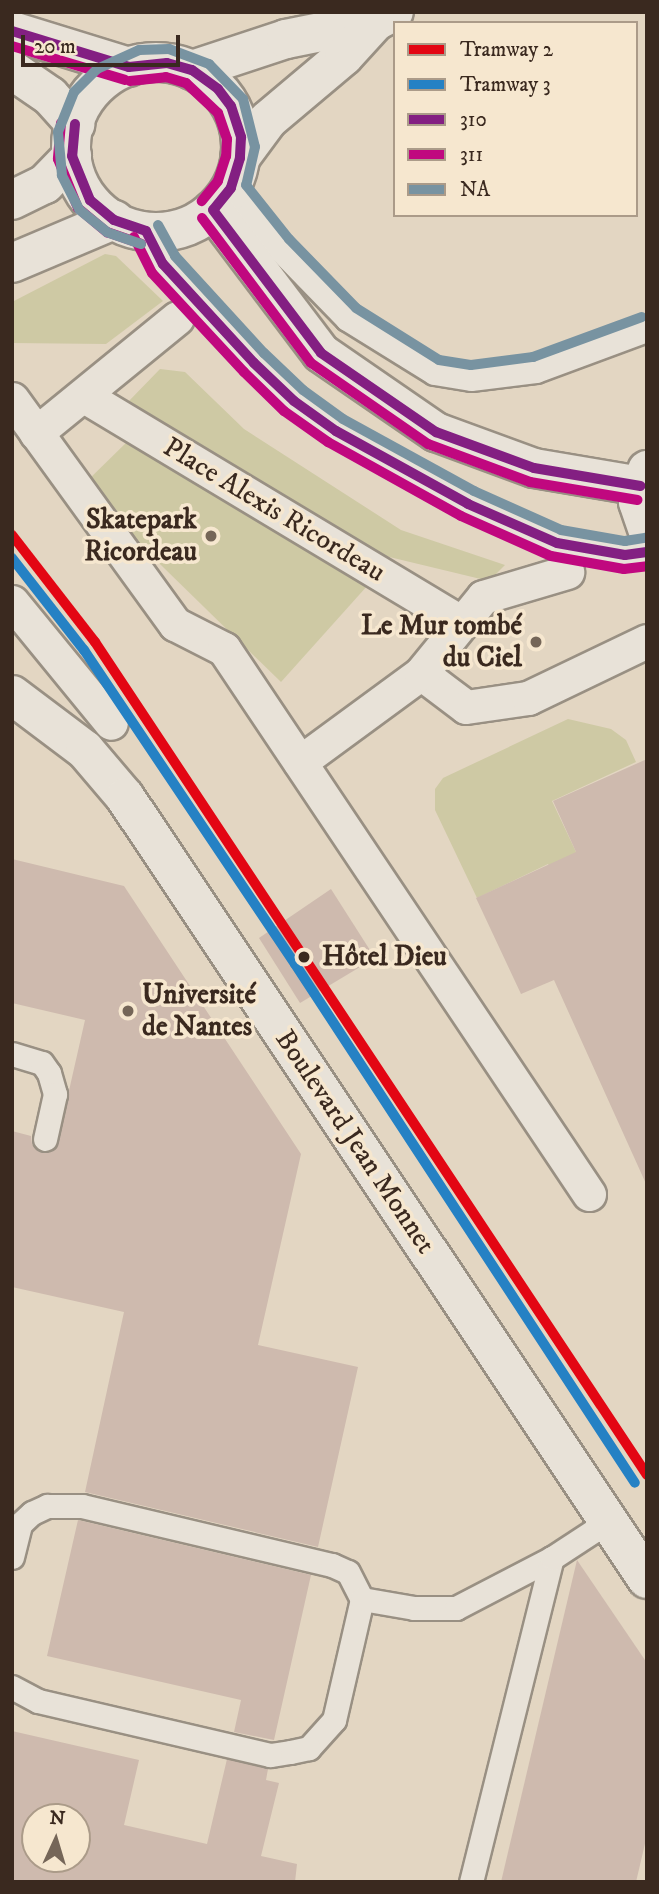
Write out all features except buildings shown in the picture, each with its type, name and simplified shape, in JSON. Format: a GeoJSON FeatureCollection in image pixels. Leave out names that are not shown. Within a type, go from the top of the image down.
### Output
{"type":"FeatureCollection","features":[{"type":"Feature","properties":{"kind":"main road"},"geometry":{"type":"LineString","coordinates":[[192,70],[286,39],[385,17]]}},
{"type":"Feature","properties":{"kind":"main road"},"geometry":{"type":"LineString","coordinates":[[12,263],[130,226],[181,228],[228,185],[268,120],[344,56],[385,17]]}},
{"type":"Feature","properties":{"kind":"main road"},"geometry":{"type":"LineString","coordinates":[[12,31],[129,67],[167,63],[192,70],[218,89],[231,106],[241,137],[228,185],[321,353],[436,432],[534,468],[643,478],[640,511],[647,528]]}},
{"type":"Feature","properties":{"kind":"main road"},"geometry":{"type":"LineString","coordinates":[[12,200],[45,184],[73,140],[95,89],[129,67]]}},
{"type":"Feature","properties":{"kind":"main road"},"geometry":{"type":"LineString","coordinates":[[12,70],[50,96],[73,140],[90,200],[130,226]]}},
{"type":"Feature","properties":{"kind":"main road","name":"Boulevard Jean Monnet"},"geometry":{"type":"LineString","coordinates":[[12,695],[85,750],[125,797],[647,1579]]}},
{"type":"Feature","properties":{"kind":"street"},"geometry":{"type":"LineString","coordinates":[[36,433],[86,397],[177,318]]}},
{"type":"Feature","properties":{"kind":"street","name":"Place Alexis Ricordeau"},"geometry":{"type":"LineString","coordinates":[[86,397],[462,623]]}},
{"type":"Feature","properties":{"kind":"street"},"geometry":{"type":"LineString","coordinates":[[12,399],[175,624],[224,649],[589,1194]]}},
{"type":"Feature","properties":{"kind":"street"},"geometry":{"type":"LineString","coordinates":[[300,762],[421,673],[483,597],[567,572]]}},
{"type":"Feature","properties":{"kind":"street"},"geometry":{"type":"LineString","coordinates":[[12,602],[111,723]]}},
{"type":"Feature","properties":{"kind":"street"},"geometry":{"type":"LineString","coordinates":[[421,673],[466,707],[515,700],[647,641]]}},
{"type":"Feature","properties":{"kind":"lane"},"geometry":{"type":"LineString","coordinates":[[228,185],[278,247],[346,319],[434,373],[471,379],[536,371],[647,330]]}},
{"type":"Feature","properties":{"kind":"lane"},"geometry":{"type":"LineString","coordinates":[[130,226],[254,363],[294,401],[336,431],[468,504],[557,543],[625,555],[647,552]]}},
{"type":"Feature","properties":{"kind":"lane"},"geometry":{"type":"LineString","coordinates":[[12,1054],[42,1063],[49,1073],[55,1094],[45,1139]]}},
{"type":"Feature","properties":{"kind":"lane"},"geometry":{"type":"LineString","coordinates":[[12,1557],[16,1519],[47,1506],[82,1506],[332,1564],[348,1572],[362,1599],[334,1720],[309,1748],[270,1755],[38,1701],[12,1687]]}},
{"type":"Feature","properties":{"kind":"lane"},"geometry":{"type":"LineString","coordinates":[[362,1599],[414,1608],[456,1608],[552,1558],[607,1522]]}},
{"type":"Feature","properties":{"kind":"lane"},"geometry":{"type":"LineString","coordinates":[[471,1882],[552,1558]]}},
{"type":"Feature","properties":{"kind":"shaded area"},"geometry":{"type":"Polygon","coordinates":[[[105,254],[116,256],[163,301],[106,344],[12,343],[12,302],[105,254]]]}},
{"type":"Feature","properties":{"kind":"shaded area"},"geometry":{"type":"Polygon","coordinates":[[[160,369],[185,372],[244,429],[401,530],[505,565],[489,581],[381,555],[127,403],[160,369]]]}},
{"type":"Feature","properties":{"kind":"shaded area","name":"Skatepark Ricordeau"},"geometry":{"type":"Polygon","coordinates":[[[132,437],[368,585],[281,682],[81,487],[132,437]]]}},
{"type":"Feature","properties":{"kind":"shaded area"},"geometry":{"type":"Polygon","coordinates":[[[568,719],[611,729],[626,740],[636,762],[552,801],[584,869],[557,882],[548,864],[477,898],[435,810],[435,789],[443,778],[568,719]]]}},
{"type":"Feature","properties":{"kind":"tram line","name":"2"},"geometry":{"type":"LineString","coordinates":[[12,535],[95,642],[647,1475]]}},
{"type":"Feature","properties":{"kind":"tram line","name":"3"},"geometry":{"type":"LineString","coordinates":[[12,558],[84,650],[295,964],[635,1483]]}},
{"type":"Feature","properties":{"kind":"transit line","name":"310"},"geometry":{"type":"LineString","coordinates":[[12,31],[129,67]]}},
{"type":"Feature","properties":{"kind":"transit line","name":"311"},"geometry":{"type":"LineString","coordinates":[[12,46],[125,80]]}},
{"type":"Feature","properties":{"kind":"transit line","name":"NA"},"geometry":{"type":"LineString","coordinates":[[141,244],[107,232],[79,209],[62,175],[58,132],[74,92],[97,69],[139,50],[169,49],[209,64],[243,99],[255,147],[246,185],[289,239],[356,308],[439,360],[471,365],[533,357],[642,317]]}},
{"type":"Feature","properties":{"kind":"transit line","name":"310"},"geometry":{"type":"LineString","coordinates":[[129,67],[167,63],[192,70],[218,89],[231,106],[241,137],[240,158],[231,188],[213,210]]}},
{"type":"Feature","properties":{"kind":"transit line","name":"311"},"geometry":{"type":"LineString","coordinates":[[130,81],[166,77],[186,83],[218,113],[227,139],[226,156],[218,181],[202,201]]}},
{"type":"Feature","properties":{"kind":"transit line","name":"311"},"geometry":{"type":"LineString","coordinates":[[61,123],[58,159],[78,208],[107,232],[141,244]]}},
{"type":"Feature","properties":{"kind":"transit line","name":"310"},"geometry":{"type":"LineString","coordinates":[[75,124],[72,156],[90,200],[114,220],[146,231]]}},
{"type":"Feature","properties":{"kind":"transit line","name":"310"},"geometry":{"type":"LineString","coordinates":[[213,210],[321,353],[436,432],[534,468],[640,486]]}},
{"type":"Feature","properties":{"kind":"transit line","name":"311"},"geometry":{"type":"LineString","coordinates":[[202,218],[311,363],[428,444],[530,482],[638,500]]}},
{"type":"Feature","properties":{"kind":"transit line","name":"NA"},"geometry":{"type":"LineString","coordinates":[[158,225],[175,256],[264,353],[303,390],[343,419],[474,491],[561,530],[625,541],[645,538]]}},
{"type":"Feature","properties":{"kind":"transit line","name":"310"},"geometry":{"type":"LineString","coordinates":[[146,231],[163,264],[254,363],[294,401],[336,431],[468,504],[557,543],[625,555],[647,552]]}},
{"type":"Feature","properties":{"kind":"transit line","name":"311"},"geometry":{"type":"LineString","coordinates":[[134,237],[152,273],[244,372],[284,411],[328,442],[461,516],[551,556],[624,569],[647,566]]}},
{"type":"Feature","properties":{"kind":"place","name":"Skatepark Ricordeau"},"geometry":{"type":"Point","coordinates":[211,536]}},
{"type":"Feature","properties":{"kind":"place","name":"Le Mur tombé du Ciel"},"geometry":{"type":"Point","coordinates":[536,642]}},
{"type":"Feature","properties":{"kind":"place","name":"Hôtel Dieu"},"geometry":{"type":"Point","coordinates":[304,957]}},
{"type":"Feature","properties":{"kind":"place","name":"Université de Nantes"},"geometry":{"type":"Point","coordinates":[128,1011]}}]}
